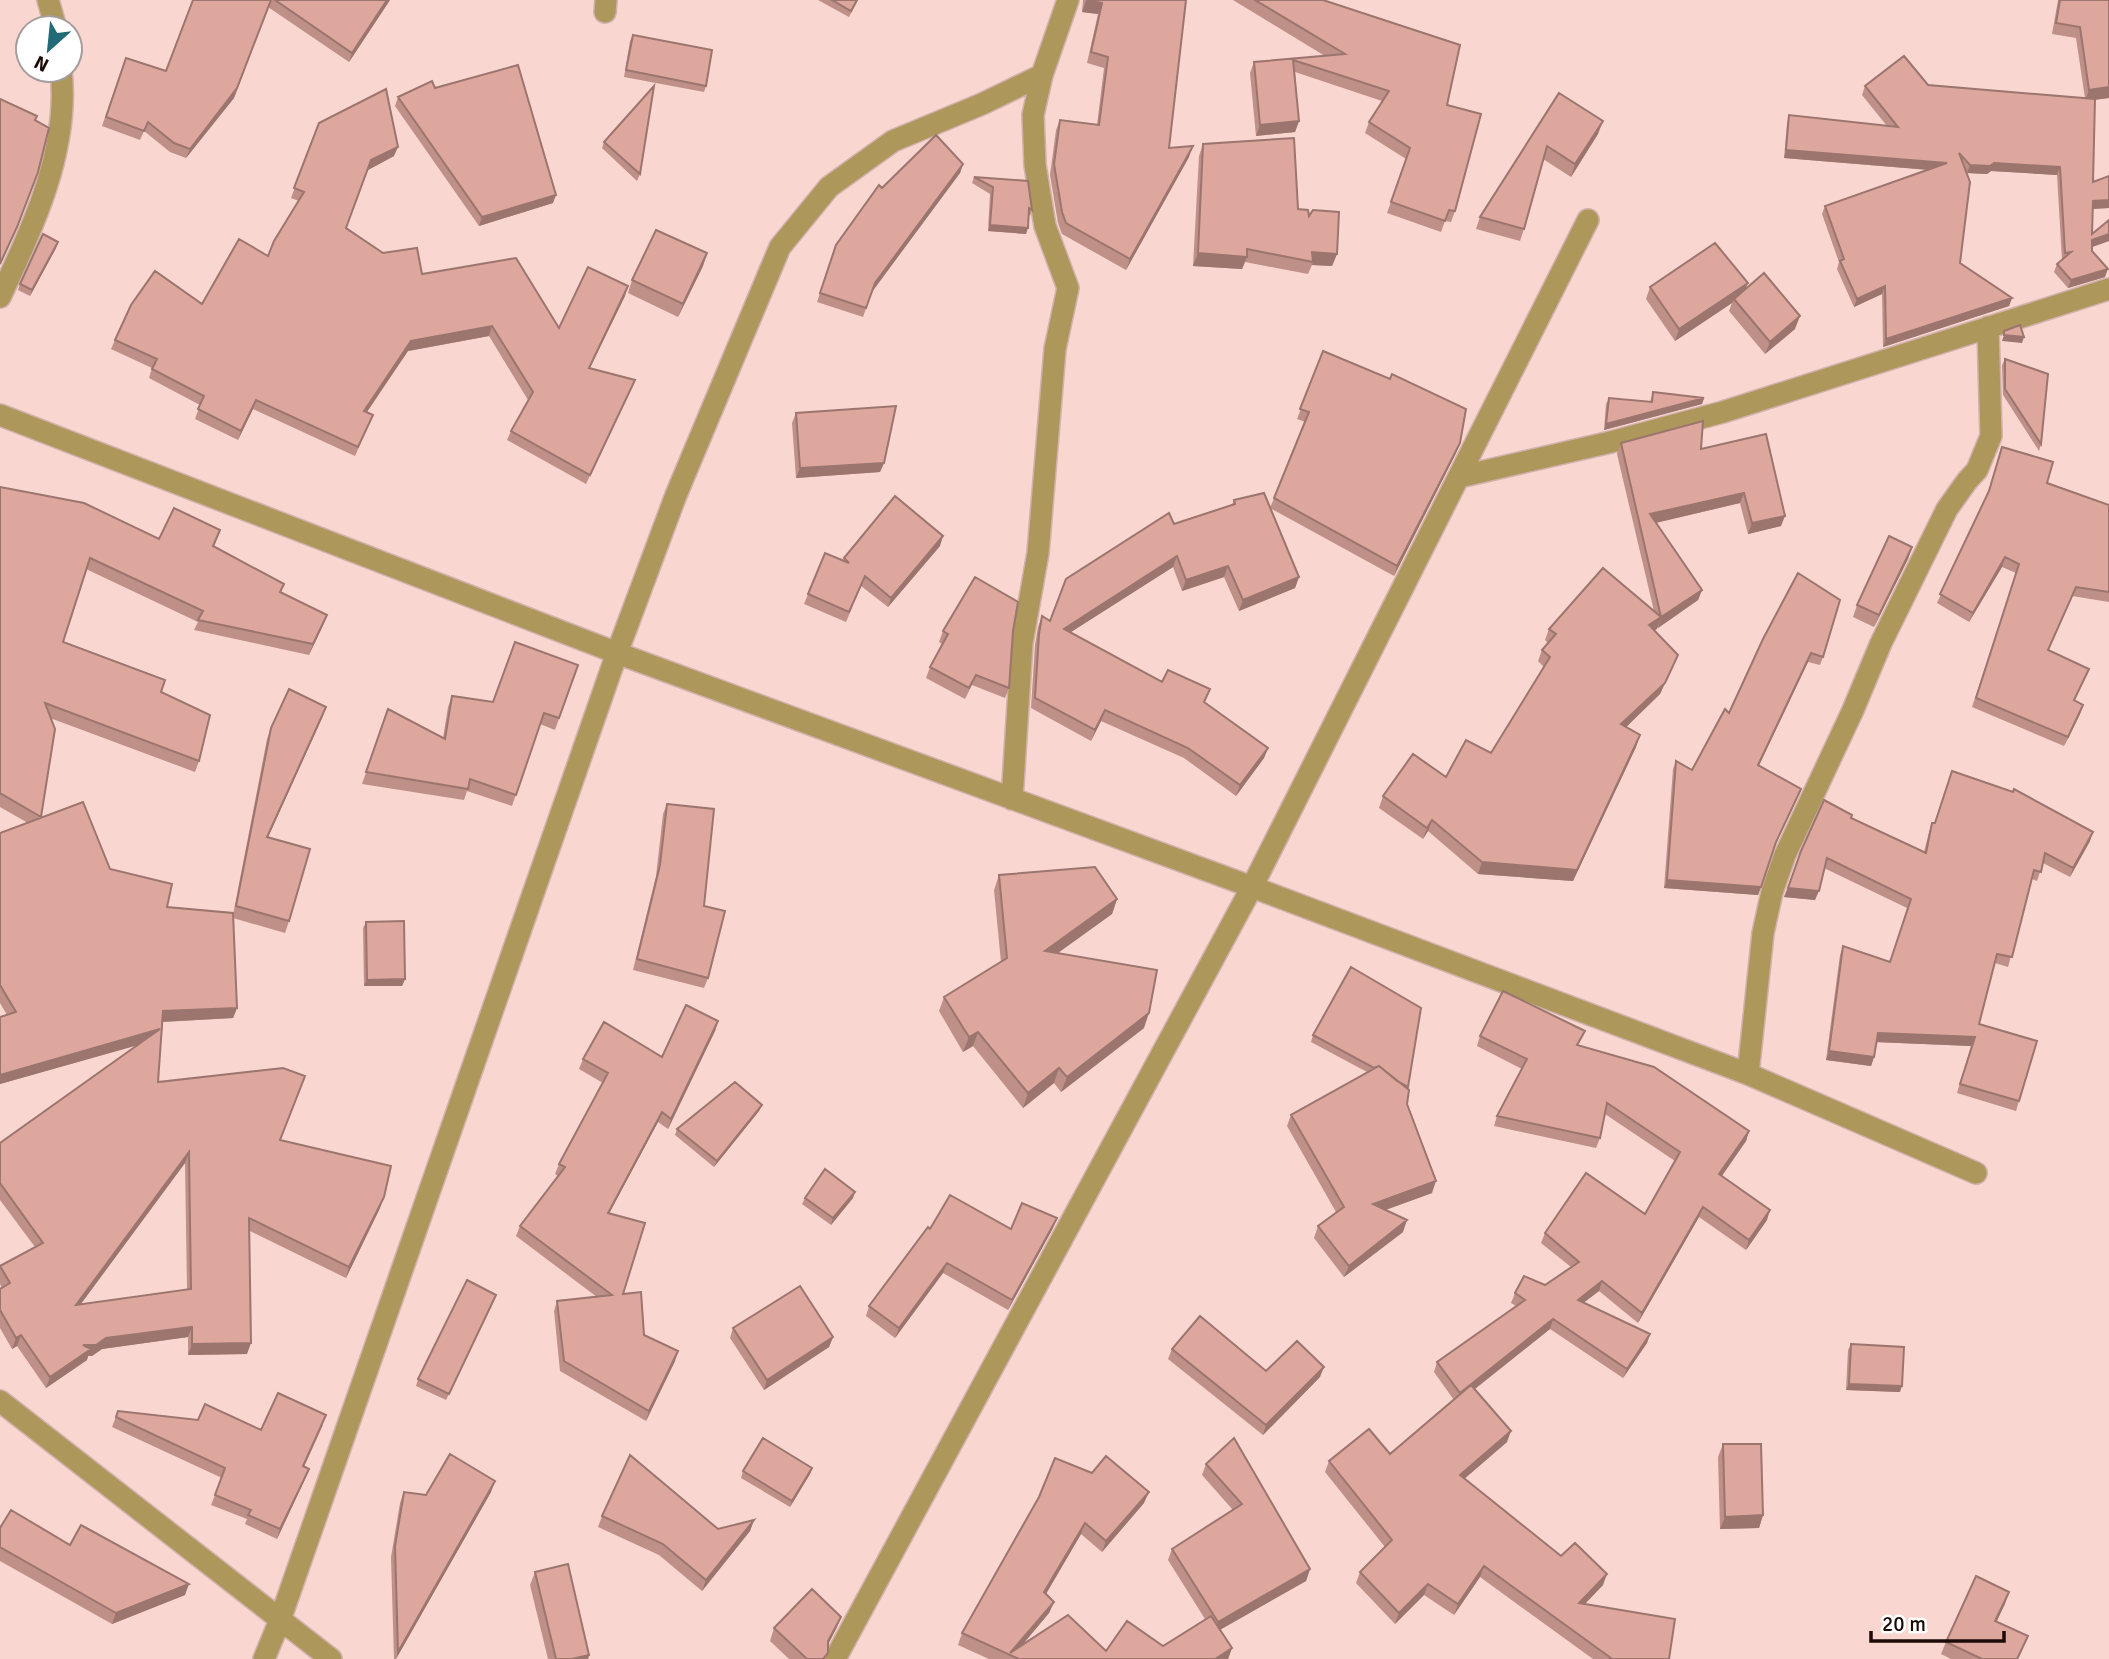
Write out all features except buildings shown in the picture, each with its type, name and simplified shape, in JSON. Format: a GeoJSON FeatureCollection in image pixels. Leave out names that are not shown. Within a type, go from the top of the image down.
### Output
{"type":"FeatureCollection","features":[{"type":"Feature","properties":{"kind":"street"},"geometry":{"type":"LineString","coordinates":[[1012,799],[1022,643],[1038,553],[1055,349],[1068,288],[1045,226],[1035,165],[1033,115],[1042,75],[1068,0]]}},
{"type":"Feature","properties":{"kind":"street"},"geometry":{"type":"LineString","coordinates":[[264,1659],[280,1620],[617,653],[676,495],[780,247],[829,187],[893,141],[982,104],[1042,75]]}},
{"type":"Feature","properties":{"kind":"street"},"geometry":{"type":"LineString","coordinates":[[0,297],[36,216],[60,136],[61,84]]}},
{"type":"Feature","properties":{"kind":"street"},"geometry":{"type":"LineString","coordinates":[[835,1659],[1252,887],[1588,220]]}},
{"type":"Feature","properties":{"kind":"street"},"geometry":{"type":"LineString","coordinates":[[1459,477],[1611,442],[1723,412],[2109,289]]}},
{"type":"Feature","properties":{"kind":"street"},"geometry":{"type":"LineString","coordinates":[[1748,1074],[1763,933],[1772,892],[1785,855],[1853,710],[1881,643],[1947,509],[1977,470],[1991,436],[1989,327]]}},
{"type":"Feature","properties":{"kind":"street"},"geometry":{"type":"LineString","coordinates":[[0,415],[617,653],[1252,887],[1748,1074],[1976,1173]]}},
{"type":"Feature","properties":{"kind":"street"},"geometry":{"type":"LineString","coordinates":[[0,1401],[331,1659]]}}]}
